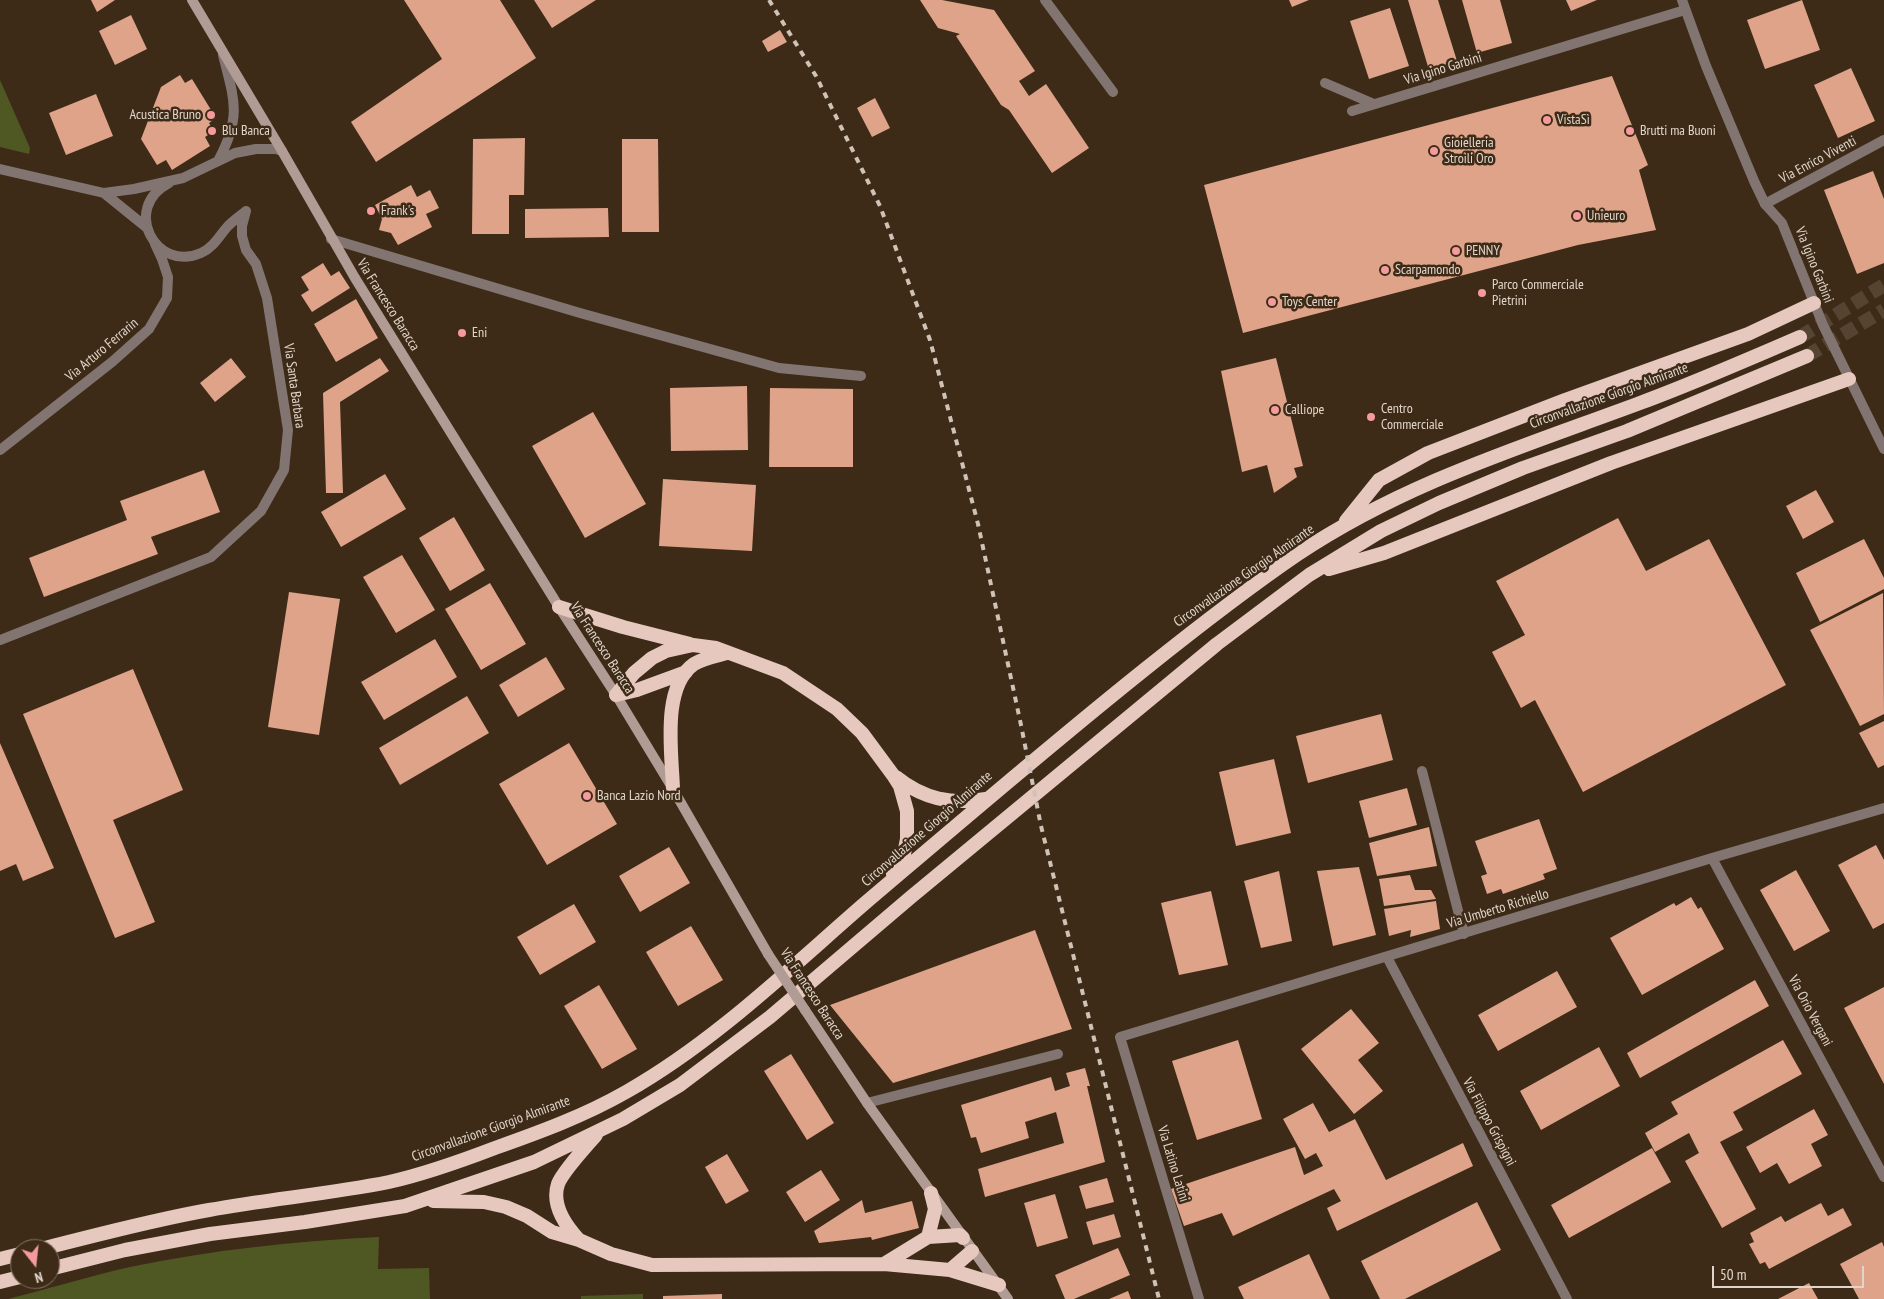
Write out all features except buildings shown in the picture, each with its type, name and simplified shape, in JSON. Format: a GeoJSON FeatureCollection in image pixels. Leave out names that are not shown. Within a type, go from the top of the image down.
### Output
{"type":"FeatureCollection","features":[{"type":"Feature","properties":{"kind":"highway"},"geometry":{"type":"LineString","coordinates":[[1339,529],[1379,480],[1428,453],[1566,400],[1748,334],[1814,304]]}},
{"type":"Feature","properties":{"kind":"highway","name":"Circonvallazione Giorgio Almirante"},"geometry":{"type":"LineString","coordinates":[[60,1244],[123,1228],[210,1210],[393,1181],[451,1164],[556,1126],[626,1092],[693,1048],[746,1006],[986,799],[1102,703],[1300,552],[1409,491],[1533,441],[1640,403],[1739,364],[1800,337]]}},
{"type":"Feature","properties":{"kind":"highway"},"geometry":{"type":"LineString","coordinates":[[405,1206],[534,1162],[623,1119],[680,1085],[770,1017],[918,891],[1201,656],[1309,575],[1380,531],[1439,503],[1523,468],[1627,431],[1807,356]]}},
{"type":"Feature","properties":{"kind":"highway"},"geometry":{"type":"LineString","coordinates":[[1309,575],[1384,553],[1611,463],[1849,380]]}},
{"type":"Feature","properties":{"kind":"highway"},"geometry":{"type":"LineString","coordinates":[[559,607],[623,627],[693,645],[716,648],[746,658],[783,673],[837,709],[862,733],[893,775],[900,786],[907,811],[907,839],[904,854],[889,881],[878,892]]}},
{"type":"Feature","properties":{"kind":"highway"},"geometry":{"type":"LineString","coordinates":[[616,695],[634,673],[652,658],[666,651],[693,645]]}},
{"type":"Feature","properties":{"kind":"highway"},"geometry":{"type":"LineString","coordinates":[[616,695],[686,672],[703,659],[727,653]]}},
{"type":"Feature","properties":{"kind":"highway"},"geometry":{"type":"LineString","coordinates":[[673,789],[672,709],[676,688],[686,672]]}},
{"type":"Feature","properties":{"kind":"highway"},"geometry":{"type":"LineString","coordinates":[[893,775],[912,788],[932,798],[960,802],[986,799]]}},
{"type":"Feature","properties":{"kind":"highway"},"geometry":{"type":"LineString","coordinates":[[579,1240],[564,1221],[559,1210],[558,1184],[599,1131]]}},
{"type":"Feature","properties":{"kind":"highway"},"geometry":{"type":"LineString","coordinates":[[928,1237],[935,1209],[931,1193]]}},
{"type":"Feature","properties":{"kind":"highway"},"geometry":{"type":"LineString","coordinates":[[60,1267],[134,1248],[210,1234],[442,1201],[484,1202],[506,1207],[527,1216],[552,1232],[579,1240],[611,1254],[652,1265],[884,1264],[950,1270],[999,1285]]}},
{"type":"Feature","properties":{"kind":"highway"},"geometry":{"type":"LineString","coordinates":[[884,1264],[928,1237],[960,1235],[963,1238]]}},
{"type":"Feature","properties":{"kind":"highway"},"geometry":{"type":"LineString","coordinates":[[950,1270],[972,1251]]}},
{"type":"Feature","properties":{"kind":"main road","name":"Via Francesco Baracca"},"geometry":{"type":"LineString","coordinates":[[192,0],[332,239],[673,789],[768,954],[867,1104],[1008,1299]]}},
{"type":"Feature","properties":{"kind":"street"},"geometry":{"type":"LineString","coordinates":[[1044,0],[1113,92]]}},
{"type":"Feature","properties":{"kind":"street","name":"Via Igino Garbini"},"geometry":{"type":"LineString","coordinates":[[1352,111],[1684,5],[1706,66],[1765,204],[1782,223],[1814,304],[1849,380],[1884,449]]}},
{"type":"Feature","properties":{"kind":"street"},"geometry":{"type":"LineString","coordinates":[[219,159],[231,131],[235,107],[221,49]]}},
{"type":"Feature","properties":{"kind":"street"},"geometry":{"type":"LineString","coordinates":[[1325,84],[1374,104]]}},
{"type":"Feature","properties":{"kind":"street","name":"Via Enrico Viventi"},"geometry":{"type":"LineString","coordinates":[[1765,204],[1884,140]]}},
{"type":"Feature","properties":{"kind":"street"},"geometry":{"type":"LineString","coordinates":[[0,169],[104,193],[134,189],[174,180],[197,172],[219,159],[235,153],[276,148],[282,151]]}},
{"type":"Feature","properties":{"kind":"street"},"geometry":{"type":"LineString","coordinates":[[146,227],[146,215],[149,204],[163,186],[174,180]]}},
{"type":"Feature","properties":{"kind":"street"},"geometry":{"type":"LineString","coordinates":[[104,193],[146,227]]}},
{"type":"Feature","properties":{"kind":"street","name":"Via Santa Barbara"},"geometry":{"type":"LineString","coordinates":[[0,640],[211,557],[261,511],[284,470],[288,430],[268,298],[256,264],[246,250],[242,236],[246,211],[229,225],[209,249],[200,254],[178,256],[154,244]]}},
{"type":"Feature","properties":{"kind":"street","name":"Via Arturo Ferrarin"},"geometry":{"type":"LineString","coordinates":[[0,450],[112,362],[149,329],[168,298],[168,277],[162,259],[146,227]]}},
{"type":"Feature","properties":{"kind":"street"},"geometry":{"type":"LineString","coordinates":[[332,239],[580,313],[779,368],[861,376]]}},
{"type":"Feature","properties":{"kind":"street"},"geometry":{"type":"LineString","coordinates":[[1422,771],[1464,934]]}},
{"type":"Feature","properties":{"kind":"street","name":"Via Umberto Richiello"},"geometry":{"type":"LineString","coordinates":[[1120,1037],[1884,808]]}},
{"type":"Feature","properties":{"kind":"street","name":"Via Orio Vergani"},"geometry":{"type":"LineString","coordinates":[[1712,858],[1884,1177]]}},
{"type":"Feature","properties":{"kind":"street","name":"Via Filippo Grispigni"},"geometry":{"type":"LineString","coordinates":[[1386,958],[1567,1299]]}},
{"type":"Feature","properties":{"kind":"street","name":"Via Latino Latini"},"geometry":{"type":"LineString","coordinates":[[1120,1037],[1199,1299]]}},
{"type":"Feature","properties":{"kind":"street"},"geometry":{"type":"LineString","coordinates":[[867,1104],[1058,1054]]}},
{"type":"Feature","properties":{"kind":"green space"},"geometry":{"type":"Polygon","coordinates":[[[0,80],[30,148],[29,154],[0,147],[0,80]]]}},
{"type":"Feature","properties":{"kind":"green space"},"geometry":{"type":"Polygon","coordinates":[[[379,1237],[378,1269],[429,1268],[430,1299],[8,1299],[46,1289],[60,1289],[60,1285],[161,1261],[223,1251],[316,1241],[379,1237]]]}},
{"type":"Feature","properties":{"kind":"green space"},"geometry":{"type":"Polygon","coordinates":[[[643,1294],[643,1299],[581,1299],[581,1296],[643,1294]]]}},
{"type":"Feature","properties":{"kind":"tunnel"},"geometry":{"type":"LineString","coordinates":[[1800,337],[1884,285]]}},
{"type":"Feature","properties":{"kind":"tunnel"},"geometry":{"type":"LineString","coordinates":[[1807,356],[1884,310]]}},
{"type":"Feature","properties":{"kind":"railway"},"geometry":{"type":"LineString","coordinates":[[769,0],[816,76],[880,206],[930,340],[978,524],[1041,826],[1159,1299]]}},
{"type":"Feature","properties":{"kind":"place","name":"Acustica Bruno"},"geometry":{"type":"Point","coordinates":[211,115]}},
{"type":"Feature","properties":{"kind":"place","name":"VistaSì"},"geometry":{"type":"Point","coordinates":[1547,120]}},
{"type":"Feature","properties":{"kind":"place","name":"Blu Banca"},"geometry":{"type":"Point","coordinates":[212,131]}},
{"type":"Feature","properties":{"kind":"place","name":"Brutti ma Buoni"},"geometry":{"type":"Point","coordinates":[1630,131]}},
{"type":"Feature","properties":{"kind":"place","name":"Gioielleria Stroili Oro"},"geometry":{"type":"Point","coordinates":[1434,151]}},
{"type":"Feature","properties":{"kind":"place","name":"Frank's"},"geometry":{"type":"Point","coordinates":[371,211]}},
{"type":"Feature","properties":{"kind":"place","name":"Unieuro"},"geometry":{"type":"Point","coordinates":[1577,216]}},
{"type":"Feature","properties":{"kind":"place","name":"PENNY"},"geometry":{"type":"Point","coordinates":[1456,251]}},
{"type":"Feature","properties":{"kind":"place","name":"Scarpamondo"},"geometry":{"type":"Point","coordinates":[1385,270]}},
{"type":"Feature","properties":{"kind":"place","name":"Parco Commerciale Pietrini"},"geometry":{"type":"Point","coordinates":[1482,293]}},
{"type":"Feature","properties":{"kind":"place","name":"Toys Center"},"geometry":{"type":"Point","coordinates":[1272,302]}},
{"type":"Feature","properties":{"kind":"place","name":"Eni"},"geometry":{"type":"Point","coordinates":[462,333]}},
{"type":"Feature","properties":{"kind":"place","name":"Calliope"},"geometry":{"type":"Point","coordinates":[1275,410]}},
{"type":"Feature","properties":{"kind":"place","name":"Centro Commerciale"},"geometry":{"type":"Point","coordinates":[1371,417]}},
{"type":"Feature","properties":{"kind":"place","name":"Banca Lazio Nord"},"geometry":{"type":"Point","coordinates":[587,796]}}]}
